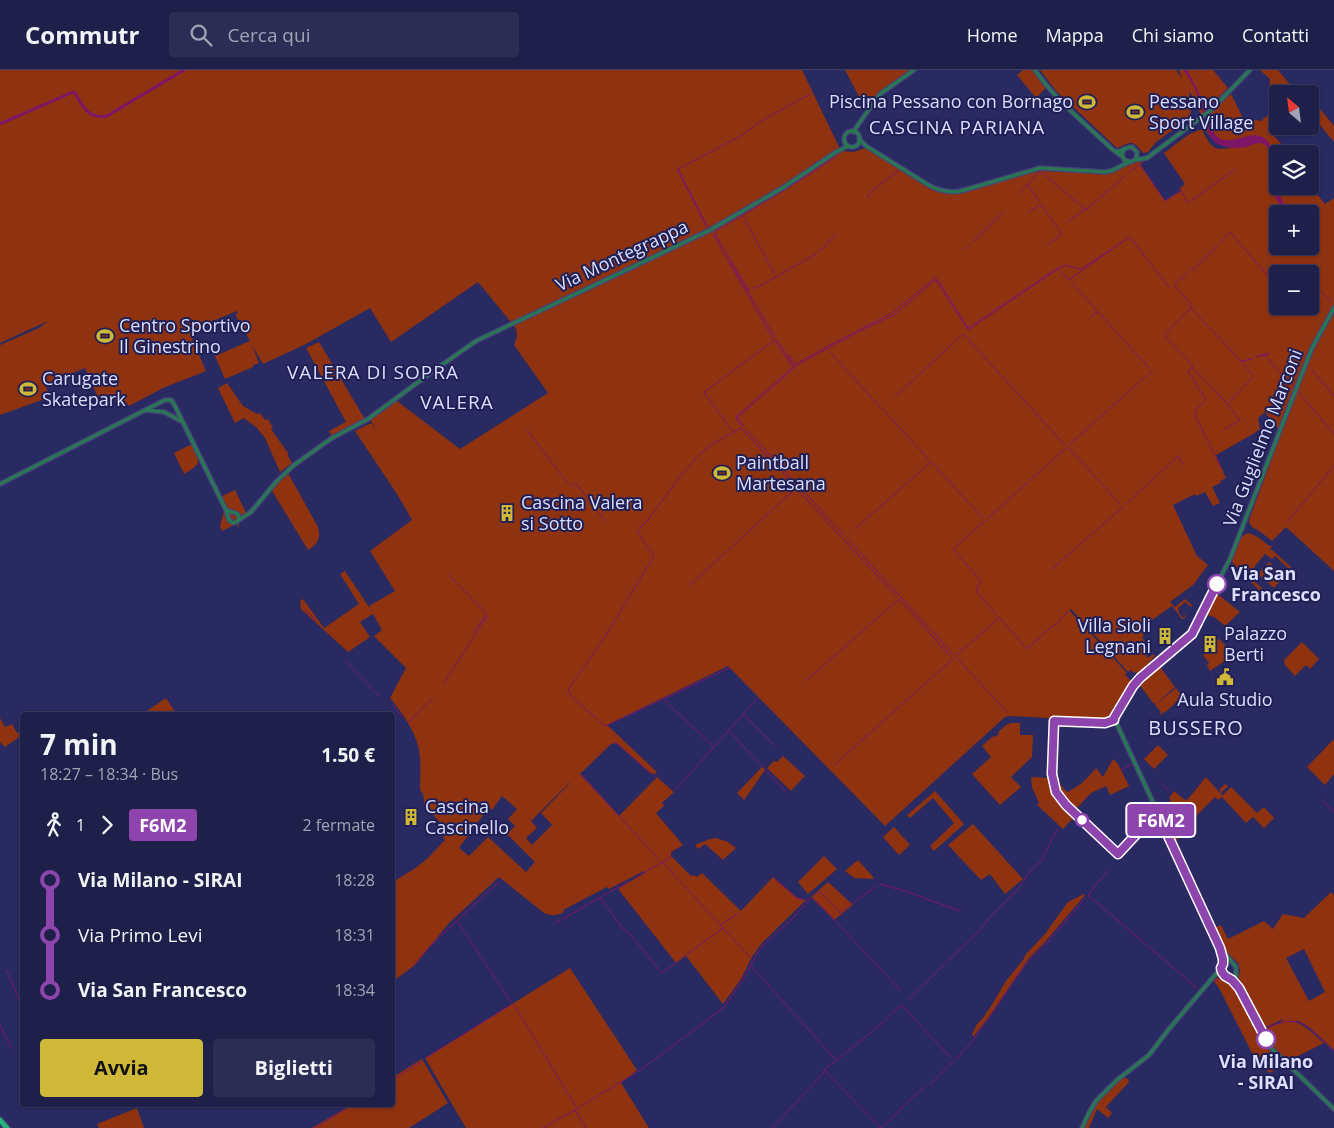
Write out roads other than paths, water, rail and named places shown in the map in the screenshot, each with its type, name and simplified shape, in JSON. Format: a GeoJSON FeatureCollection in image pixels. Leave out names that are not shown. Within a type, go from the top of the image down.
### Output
{"type":"FeatureCollection","features":[{"type":"Feature","properties":{"kind":"main road"},"geometry":{"type":"LineString","coordinates":[[0,1120],[7,1128]]}},
{"type":"Feature","properties":{"kind":"street"},"geometry":{"type":"LineString","coordinates":[[871,149],[860,146],[848,146],[844,141],[846,134],[853,132],[882,93],[914,70]]}},
{"type":"Feature","properties":{"kind":"street"},"geometry":{"type":"LineString","coordinates":[[1035,70],[1058,98],[1113,150],[1129,162]]}},
{"type":"Feature","properties":{"kind":"street"},"geometry":{"type":"LineString","coordinates":[[853,132],[871,149],[932,187],[942,191],[963,190],[1040,168],[1109,171],[1151,155],[1211,110],[1250,70]]}},
{"type":"Feature","properties":{"kind":"street"},"geometry":{"type":"LineString","coordinates":[[854,146],[858,144],[860,122]]}},
{"type":"Feature","properties":{"kind":"street","name":"Via Montegrappa"},"geometry":{"type":"LineString","coordinates":[[836,152],[844,141]]}},
{"type":"Feature","properties":{"kind":"street","name":"Via Montegrappa"},"geometry":{"type":"LineString","coordinates":[[256,506],[273,484],[289,469],[334,437],[368,419],[483,337],[710,230],[848,146]]}},
{"type":"Feature","properties":{"kind":"street"},"geometry":{"type":"LineString","coordinates":[[1113,150],[1118,152],[1128,147],[1133,147],[1137,155],[1135,160]]}},
{"type":"Feature","properties":{"kind":"street"},"geometry":{"type":"LineString","coordinates":[[1116,169],[1121,164],[1124,149]]}},
{"type":"Feature","properties":{"kind":"street"},"geometry":{"type":"LineString","coordinates":[[1137,155],[1145,157],[1151,155]]}},
{"type":"Feature","properties":{"kind":"street","name":"Via Guglielmo Marconi"},"geometry":{"type":"LineString","coordinates":[[1220,948],[1114,718],[1140,678],[1192,634],[1230,558],[1310,353],[1334,308]]}},
{"type":"Feature","properties":{"kind":"street"},"geometry":{"type":"LineString","coordinates":[[0,484],[165,400],[171,400],[229,516],[229,520],[232,523],[236,523],[256,506]]}},
{"type":"Feature","properties":{"kind":"street"},"geometry":{"type":"LineString","coordinates":[[165,400],[161,406],[162,410],[183,423]]}},
{"type":"Feature","properties":{"kind":"street"},"geometry":{"type":"LineString","coordinates":[[144,411],[151,410],[171,413],[175,407],[174,404]]}},
{"type":"Feature","properties":{"kind":"street"},"geometry":{"type":"LineString","coordinates":[[226,510],[239,515],[245,514],[256,506]]}},
{"type":"Feature","properties":{"kind":"street"},"geometry":{"type":"LineString","coordinates":[[229,516],[232,513]]}},
{"type":"Feature","properties":{"kind":"street"},"geometry":{"type":"LineString","coordinates":[[239,515],[239,520]]}},
{"type":"Feature","properties":{"kind":"street"},"geometry":{"type":"LineString","coordinates":[[1220,948],[1236,967],[1236,981],[1239,988],[1272,1050],[1334,1109]]}},
{"type":"Feature","properties":{"kind":"street"},"geometry":{"type":"LineString","coordinates":[[1220,948],[1223,958],[1222,972],[1234,981],[1239,988]]}},
{"type":"Feature","properties":{"kind":"street"},"geometry":{"type":"LineString","coordinates":[[1082,1128],[1096,1101],[1113,1084],[1148,1057],[1222,966],[1227,962],[1231,962]]}},
{"type":"Feature","properties":{"kind":"street"},"geometry":{"type":"LineString","coordinates":[[1210,981],[1218,976],[1233,976],[1235,973]]}},
{"type":"Feature","properties":{"kind":"waterway"},"geometry":{"type":"LineString","coordinates":[[0,124],[73,92],[91,114],[107,116],[184,70]]}},
{"type":"Feature","properties":{"kind":"waterway"},"geometry":{"type":"LineString","coordinates":[[709,227],[678,169],[741,136],[761,121],[810,94]]}},
{"type":"Feature","properties":{"kind":"waterway"},"geometry":{"type":"LineString","coordinates":[[725,226],[837,156]]}},
{"type":"Feature","properties":{"kind":"waterway"},"geometry":{"type":"LineString","coordinates":[[1129,173],[1140,164]]}},
{"type":"Feature","properties":{"kind":"waterway"},"geometry":{"type":"LineString","coordinates":[[1141,166],[1165,201],[1181,190],[1189,202]]}},
{"type":"Feature","properties":{"kind":"waterway"},"geometry":{"type":"LineString","coordinates":[[677,169],[707,228]]}},
{"type":"Feature","properties":{"kind":"waterway"},"geometry":{"type":"LineString","coordinates":[[869,198],[868,195],[872,191],[900,169]]}},
{"type":"Feature","properties":{"kind":"waterway"},"geometry":{"type":"LineString","coordinates":[[1191,201],[1234,170]]}},
{"type":"Feature","properties":{"kind":"waterway"},"geometry":{"type":"LineString","coordinates":[[1040,171],[1085,209],[1125,176]]}},
{"type":"Feature","properties":{"kind":"waterway"},"geometry":{"type":"LineString","coordinates":[[1019,193],[1039,172]]}},
{"type":"Feature","properties":{"kind":"waterway"},"geometry":{"type":"LineString","coordinates":[[1028,185],[1039,201]]}},
{"type":"Feature","properties":{"kind":"waterway"},"geometry":{"type":"LineString","coordinates":[[1029,212],[1041,204],[1062,234],[1048,245]]}},
{"type":"Feature","properties":{"kind":"waterway"},"geometry":{"type":"LineString","coordinates":[[1066,223],[1085,209]]}},
{"type":"Feature","properties":{"kind":"waterway"},"geometry":{"type":"LineString","coordinates":[[973,242],[1004,211]]}},
{"type":"Feature","properties":{"kind":"waterway"},"geometry":{"type":"LineString","coordinates":[[743,216],[774,273]]}},
{"type":"Feature","properties":{"kind":"waterway"},"geometry":{"type":"LineString","coordinates":[[723,227],[716,231],[715,234],[748,289],[750,289]]}},
{"type":"Feature","properties":{"kind":"waterway"},"geometry":{"type":"LineString","coordinates":[[1220,243],[1230,232],[1269,277]]}},
{"type":"Feature","properties":{"kind":"waterway"},"geometry":{"type":"LineString","coordinates":[[713,234],[773,339]]}},
{"type":"Feature","properties":{"kind":"waterway"},"geometry":{"type":"LineString","coordinates":[[818,252],[836,234]]}},
{"type":"Feature","properties":{"kind":"waterway"},"geometry":{"type":"LineString","coordinates":[[796,364],[892,313],[936,277],[968,328],[1055,270],[1065,265],[1081,269],[1130,237],[1169,287]]}},
{"type":"Feature","properties":{"kind":"waterway"},"geometry":{"type":"LineString","coordinates":[[744,426],[738,417],[799,364],[894,315],[936,280],[968,330],[1058,269],[1069,280],[1122,242]]}},
{"type":"Feature","properties":{"kind":"waterway"},"geometry":{"type":"LineString","coordinates":[[964,250],[970,244]]}},
{"type":"Feature","properties":{"kind":"waterway"},"geometry":{"type":"LineString","coordinates":[[1190,271],[1218,245]]}},
{"type":"Feature","properties":{"kind":"waterway"},"geometry":{"type":"LineString","coordinates":[[753,288],[816,254]]}},
{"type":"Feature","properties":{"kind":"waterway"},"geometry":{"type":"LineString","coordinates":[[730,262],[775,337]]}},
{"type":"Feature","properties":{"kind":"waterway"},"geometry":{"type":"LineString","coordinates":[[1187,273],[1174,285],[1190,303],[1191,308],[1241,361],[1251,359]]}},
{"type":"Feature","properties":{"kind":"waterway"},"geometry":{"type":"LineString","coordinates":[[1072,283],[1149,368]]}},
{"type":"Feature","properties":{"kind":"waterway"},"geometry":{"type":"LineString","coordinates":[[1319,289],[1331,302]]}},
{"type":"Feature","properties":{"kind":"waterway"},"geometry":{"type":"LineString","coordinates":[[1191,308],[1164,335],[1193,366],[1188,371],[1206,400],[1196,409],[1195,415],[1221,468]]}},
{"type":"Feature","properties":{"kind":"waterway"},"geometry":{"type":"LineString","coordinates":[[1090,318],[1097,312]]}},
{"type":"Feature","properties":{"kind":"waterway"},"geometry":{"type":"LineString","coordinates":[[896,396],[963,334],[1065,445]]}},
{"type":"Feature","properties":{"kind":"waterway"},"geometry":{"type":"LineString","coordinates":[[776,339],[794,366]]}},
{"type":"Feature","properties":{"kind":"waterway"},"geometry":{"type":"LineString","coordinates":[[733,432],[704,392],[775,340]]}},
{"type":"Feature","properties":{"kind":"waterway"},"geometry":{"type":"LineString","coordinates":[[775,341],[792,366]]}},
{"type":"Feature","properties":{"kind":"waterway"},"geometry":{"type":"LineString","coordinates":[[830,352],[880,407]]}},
{"type":"Feature","properties":{"kind":"waterway"},"geometry":{"type":"LineString","coordinates":[[1258,356],[1269,353],[1267,355]]}},
{"type":"Feature","properties":{"kind":"waterway"},"geometry":{"type":"LineString","coordinates":[[788,354],[796,364]]}},
{"type":"Feature","properties":{"kind":"waterway"},"geometry":{"type":"LineString","coordinates":[[1256,357],[1265,355],[1295,387]]}},
{"type":"Feature","properties":{"kind":"waterway"},"geometry":{"type":"LineString","coordinates":[[1244,361],[1252,359]]}},
{"type":"Feature","properties":{"kind":"waterway"},"geometry":{"type":"LineString","coordinates":[[1230,401],[1254,376],[1241,362]]}},
{"type":"Feature","properties":{"kind":"waterway"},"geometry":{"type":"LineString","coordinates":[[743,426],[736,417],[794,366]]}},
{"type":"Feature","properties":{"kind":"waterway"},"geometry":{"type":"LineString","coordinates":[[1193,368],[1225,401],[1240,420],[1225,429]]}},
{"type":"Feature","properties":{"kind":"waterway"},"geometry":{"type":"LineString","coordinates":[[1312,370],[1334,396]]}},
{"type":"Feature","properties":{"kind":"waterway"},"geometry":{"type":"LineString","coordinates":[[1070,444],[1152,371]]}},
{"type":"Feature","properties":{"kind":"waterway"},"geometry":{"type":"LineString","coordinates":[[1299,393],[1334,434]]}},
{"type":"Feature","properties":{"kind":"waterway"},"geometry":{"type":"LineString","coordinates":[[882,408],[928,459]]}},
{"type":"Feature","properties":{"kind":"waterway"},"geometry":{"type":"LineString","coordinates":[[640,528],[699,455],[711,445],[741,428]]}},
{"type":"Feature","properties":{"kind":"waterway"},"geometry":{"type":"LineString","coordinates":[[742,429],[794,485]]}},
{"type":"Feature","properties":{"kind":"waterway"},"geometry":{"type":"LineString","coordinates":[[746,429],[844,535]]}},
{"type":"Feature","properties":{"kind":"waterway"},"geometry":{"type":"LineString","coordinates":[[527,430],[552,463]]}},
{"type":"Feature","properties":{"kind":"waterway"},"geometry":{"type":"LineString","coordinates":[[987,519],[1067,447]]}},
{"type":"Feature","properties":{"kind":"waterway"},"geometry":{"type":"LineString","coordinates":[[1069,448],[1120,504]]}},
{"type":"Feature","properties":{"kind":"waterway"},"geometry":{"type":"LineString","coordinates":[[1126,504],[1178,456],[1183,464]]}},
{"type":"Feature","properties":{"kind":"waterway"},"geometry":{"type":"LineString","coordinates":[[931,462],[983,518]]}},
{"type":"Feature","properties":{"kind":"waterway"},"geometry":{"type":"LineString","coordinates":[[856,528],[931,462]]}},
{"type":"Feature","properties":{"kind":"waterway"},"geometry":{"type":"LineString","coordinates":[[553,464],[557,469]]}},
{"type":"Feature","properties":{"kind":"waterway"},"geometry":{"type":"LineString","coordinates":[[1288,521],[1334,466]]}},
{"type":"Feature","properties":{"kind":"waterway"},"geometry":{"type":"LineString","coordinates":[[558,471],[562,475]]}},
{"type":"Feature","properties":{"kind":"waterway"},"geometry":{"type":"LineString","coordinates":[[563,477],[568,483]]}},
{"type":"Feature","properties":{"kind":"waterway"},"geometry":{"type":"LineString","coordinates":[[572,486],[576,483],[605,521]]}},
{"type":"Feature","properties":{"kind":"waterway"},"geometry":{"type":"LineString","coordinates":[[690,585],[796,488],[841,537]]}},
{"type":"Feature","properties":{"kind":"waterway"},"geometry":{"type":"LineString","coordinates":[[1078,546],[1123,507]]}},
{"type":"Feature","properties":{"kind":"waterway"},"geometry":{"type":"LineString","coordinates":[[986,520],[953,549],[981,581],[977,592],[997,615]]}},
{"type":"Feature","properties":{"kind":"waterway"},"geometry":{"type":"LineString","coordinates":[[638,530],[654,556],[606,635],[568,690],[571,696],[605,726],[729,668]]}},
{"type":"Feature","properties":{"kind":"waterway"},"geometry":{"type":"LineString","coordinates":[[847,538],[953,654]]}},
{"type":"Feature","properties":{"kind":"waterway"},"geometry":{"type":"LineString","coordinates":[[844,540],[896,596]]}},
{"type":"Feature","properties":{"kind":"waterway"},"geometry":{"type":"LineString","coordinates":[[1052,569],[1077,547]]}},
{"type":"Feature","properties":{"kind":"waterway"},"geometry":{"type":"LineString","coordinates":[[449,575],[486,613],[474,632]]}},
{"type":"Feature","properties":{"kind":"waterway"},"geometry":{"type":"LineString","coordinates":[[807,680],[899,599],[951,657]]}},
{"type":"Feature","properties":{"kind":"waterway"},"geometry":{"type":"LineString","coordinates":[[305,610],[315,621]]}},
{"type":"Feature","properties":{"kind":"waterway"},"geometry":{"type":"LineString","coordinates":[[999,617],[1027,649],[1068,612]]}},
{"type":"Feature","properties":{"kind":"waterway"},"geometry":{"type":"LineString","coordinates":[[444,683],[487,616]]}},
{"type":"Feature","properties":{"kind":"waterway"},"geometry":{"type":"LineString","coordinates":[[957,655],[999,618]]}},
{"type":"Feature","properties":{"kind":"waterway"},"geometry":{"type":"LineString","coordinates":[[956,657],[1007,712]]}},
{"type":"Feature","properties":{"kind":"waterway"},"geometry":{"type":"LineString","coordinates":[[834,765],[953,659]]}},
{"type":"Feature","properties":{"kind":"waterway"},"geometry":{"type":"LineString","coordinates":[[345,660],[372,689]]}},
{"type":"Feature","properties":{"kind":"waterway"},"geometry":{"type":"LineString","coordinates":[[374,691],[379,696]]}},
{"type":"Feature","properties":{"kind":"waterway"},"geometry":{"type":"LineString","coordinates":[[409,722],[432,699]]}},
{"type":"Feature","properties":{"kind":"waterway"},"geometry":{"type":"LineString","coordinates":[[675,790],[757,699]]}},
{"type":"Feature","properties":{"kind":"waterway"},"geometry":{"type":"LineString","coordinates":[[664,700],[712,745]]}},
{"type":"Feature","properties":{"kind":"waterway"},"geometry":{"type":"LineString","coordinates":[[393,705],[403,718]]}},
{"type":"Feature","properties":{"kind":"waterway"},"geometry":{"type":"LineString","coordinates":[[744,715],[775,746]]}},
{"type":"Feature","properties":{"kind":"waterway"},"geometry":{"type":"LineString","coordinates":[[729,731],[786,792]]}},
{"type":"Feature","properties":{"kind":"waterway"},"geometry":{"type":"LineString","coordinates":[[615,742],[655,777]]}},
{"type":"Feature","properties":{"kind":"waterway"},"geometry":{"type":"LineString","coordinates":[[1121,770],[1133,764]]}},
{"type":"Feature","properties":{"kind":"waterway"},"geometry":{"type":"LineString","coordinates":[[581,774],[659,860]]}},
{"type":"Feature","properties":{"kind":"waterway"},"geometry":{"type":"LineString","coordinates":[[1161,783],[1168,790]]}},
{"type":"Feature","properties":{"kind":"waterway"},"geometry":{"type":"LineString","coordinates":[[1322,800],[1334,812]]}},
{"type":"Feature","properties":{"kind":"waterway"},"geometry":{"type":"LineString","coordinates":[[948,961],[980,930],[1041,861],[1058,828]]}},
{"type":"Feature","properties":{"kind":"waterway"},"geometry":{"type":"LineString","coordinates":[[633,879],[672,857]]}},
{"type":"Feature","properties":{"kind":"waterway"},"geometry":{"type":"LineString","coordinates":[[662,862],[750,957]]}},
{"type":"Feature","properties":{"kind":"waterway"},"geometry":{"type":"LineString","coordinates":[[1108,870],[1088,895],[1198,989]]}},
{"type":"Feature","properties":{"kind":"waterway"},"geometry":{"type":"LineString","coordinates":[[775,879],[798,899],[804,900]]}},
{"type":"Feature","properties":{"kind":"waterway"},"geometry":{"type":"LineString","coordinates":[[554,924],[629,881]]}},
{"type":"Feature","properties":{"kind":"waterway"},"geometry":{"type":"LineString","coordinates":[[414,965],[431,945],[499,882]]}},
{"type":"Feature","properties":{"kind":"waterway"},"geometry":{"type":"LineString","coordinates":[[880,884],[960,911]]}},
{"type":"Feature","properties":{"kind":"waterway"},"geometry":{"type":"LineString","coordinates":[[815,896],[820,891],[840,913],[876,886]]}},
{"type":"Feature","properties":{"kind":"waterway"},"geometry":{"type":"LineString","coordinates":[[813,897],[901,991]]}},
{"type":"Feature","properties":{"kind":"waterway"},"geometry":{"type":"LineString","coordinates":[[600,898],[623,929],[629,933],[662,973],[723,928]]}},
{"type":"Feature","properties":{"kind":"waterway"},"geometry":{"type":"LineString","coordinates":[[956,1059],[973,1040],[1030,959],[1048,942],[1085,898]]}},
{"type":"Feature","properties":{"kind":"waterway"},"geometry":{"type":"LineString","coordinates":[[586,1128],[575,1110],[642,1069],[723,1008],[743,980],[763,945],[792,919],[809,900]]}},
{"type":"Feature","properties":{"kind":"waterway"},"geometry":{"type":"LineString","coordinates":[[721,925],[738,913]]}},
{"type":"Feature","properties":{"kind":"waterway"},"geometry":{"type":"LineString","coordinates":[[458,922],[511,1002]]}},
{"type":"Feature","properties":{"kind":"waterway"},"geometry":{"type":"LineString","coordinates":[[908,1000],[945,964]]}},
{"type":"Feature","properties":{"kind":"waterway"},"geometry":{"type":"LineString","coordinates":[[751,966],[835,1059]]}},
{"type":"Feature","properties":{"kind":"waterway"},"geometry":{"type":"LineString","coordinates":[[6,969],[20,1001]]}},
{"type":"Feature","properties":{"kind":"waterway"},"geometry":{"type":"LineString","coordinates":[[1214,981],[1220,978],[1236,988],[1256,1029]]}},
{"type":"Feature","properties":{"kind":"waterway"},"geometry":{"type":"LineString","coordinates":[[458,1038],[512,1004],[576,1107]]}},
{"type":"Feature","properties":{"kind":"waterway"},"geometry":{"type":"LineString","coordinates":[[881,1128],[824,1070],[879,1026],[901,1005],[951,1058]]}},
{"type":"Feature","properties":{"kind":"waterway"},"geometry":{"type":"LineString","coordinates":[[1264,1029],[1287,1021],[1303,1024],[1334,1051]]}},
{"type":"Feature","properties":{"kind":"waterway"},"geometry":{"type":"LineString","coordinates":[[0,1025],[11,1048]]}},
{"type":"Feature","properties":{"kind":"waterway"},"geometry":{"type":"LineString","coordinates":[[1256,1031],[1267,1048]]}},
{"type":"Feature","properties":{"kind":"waterway"},"geometry":{"type":"LineString","coordinates":[[426,1058],[456,1039]]}},
{"type":"Feature","properties":{"kind":"waterway"},"geometry":{"type":"LineString","coordinates":[[395,1078],[422,1061]]}},
{"type":"Feature","properties":{"kind":"waterway"},"geometry":{"type":"LineString","coordinates":[[929,1085],[954,1061]]}},
{"type":"Feature","properties":{"kind":"waterway"},"geometry":{"type":"LineString","coordinates":[[772,1128],[822,1075],[824,1070]]}},
{"type":"Feature","properties":{"kind":"waterway"},"geometry":{"type":"LineString","coordinates":[[882,1128],[925,1087]]}},
{"type":"Feature","properties":{"kind":"waterway"},"geometry":{"type":"LineString","coordinates":[[315,1128],[349,1107]]}},
{"type":"Feature","properties":{"kind":"waterway"},"geometry":{"type":"LineString","coordinates":[[543,1128],[575,1110]]}},
{"type":"Feature","properties":{"kind":"place","name":"Piscina Pessano con Bornago"},"geometry":{"type":"Point","coordinates":[1087,102]}},
{"type":"Feature","properties":{"kind":"place","name":"Pessano Sport Village"},"geometry":{"type":"Point","coordinates":[1135,112]}},
{"type":"Feature","properties":{"kind":"place","name":"Centro Sportivo Il Ginestrino"},"geometry":{"type":"Point","coordinates":[105,336]}},
{"type":"Feature","properties":{"kind":"place","name":"Carugate Skatepark"},"geometry":{"type":"Point","coordinates":[28,389]}},
{"type":"Feature","properties":{"kind":"place","name":"Paintball Martesana"},"geometry":{"type":"Point","coordinates":[722,473]}},
{"type":"Feature","properties":{"kind":"place","name":"Cascina Valera si Sotto"},"geometry":{"type":"Point","coordinates":[507,513]}},
{"type":"Feature","properties":{"kind":"place","name":"Via San Francesco"},"geometry":{"type":"Point","coordinates":[1217,584]}},
{"type":"Feature","properties":{"kind":"place","name":"Villa Sioli Legnani"},"geometry":{"type":"Point","coordinates":[1165,636]}},
{"type":"Feature","properties":{"kind":"place","name":"Palazzo Berti"},"geometry":{"type":"Point","coordinates":[1210,644]}},
{"type":"Feature","properties":{"kind":"place","name":"Aula Studio"},"geometry":{"type":"Point","coordinates":[1225,677]}},
{"type":"Feature","properties":{"kind":"place","name":"Cascina Cascinello"},"geometry":{"type":"Point","coordinates":[411,817]}},
{"type":"Feature","properties":{"kind":"place","name":"Via Milano - SIRAI"},"geometry":{"type":"Point","coordinates":[1266,1039]}},
{"type":"Feature","properties":{"kind":"district","name":"CASCINA PARIANA"},"geometry":{"type":"Point","coordinates":[957,127]}},
{"type":"Feature","properties":{"kind":"district","name":"VALERA DI SOPRA"},"geometry":{"type":"Point","coordinates":[373,372]}},
{"type":"Feature","properties":{"kind":"district","name":"VALERA"},"geometry":{"type":"Point","coordinates":[457,402]}},
{"type":"Feature","properties":{"kind":"district","name":"BUSSERO"},"geometry":{"type":"Point","coordinates":[1196,728]}}]}
